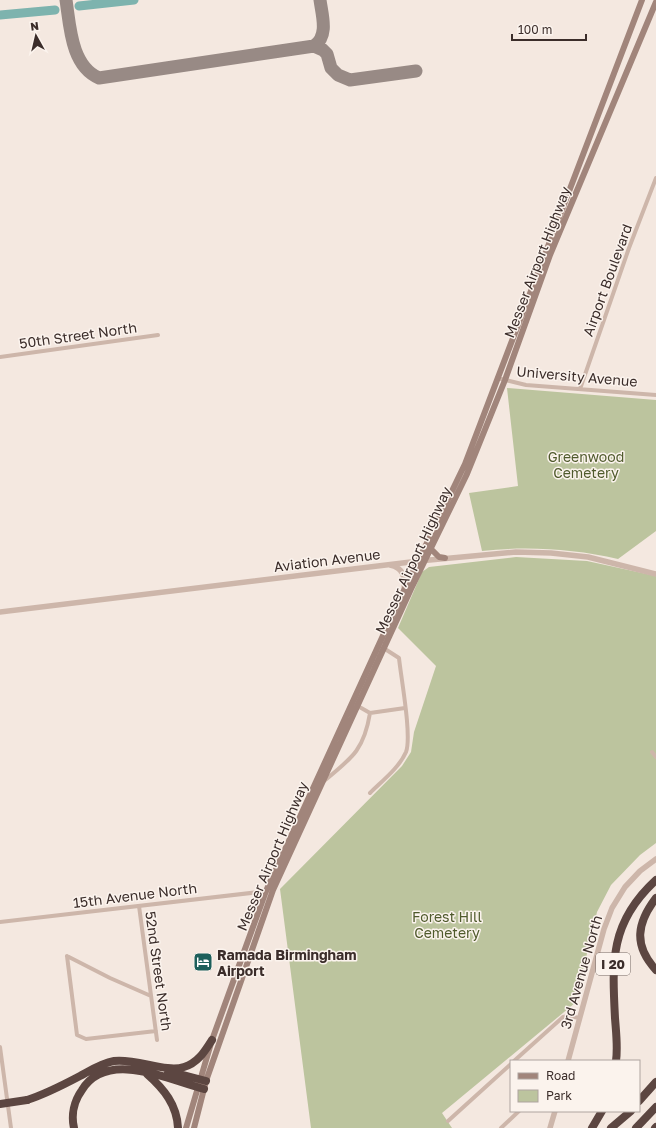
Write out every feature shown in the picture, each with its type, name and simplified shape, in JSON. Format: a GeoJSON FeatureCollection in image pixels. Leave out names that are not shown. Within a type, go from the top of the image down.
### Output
{"type":"FeatureCollection","features":[{"type":"Feature","properties":{"kind":"highway","name":"I 20"},"geometry":{"type":"LineString","coordinates":[[616,1060],[613,972],[616,942],[629,912],[639,898],[656,880]]}},
{"type":"Feature","properties":{"kind":"highway"},"geometry":{"type":"LineString","coordinates":[[656,898],[641,921],[640,932],[646,956],[656,970]]}},
{"type":"Feature","properties":{"kind":"highway"},"geometry":{"type":"LineString","coordinates":[[0,1104],[27,1100],[43,1095],[99,1066],[114,1061],[129,1061],[175,1068],[184,1067],[195,1062],[204,1053],[212,1040]]}},
{"type":"Feature","properties":{"kind":"highway"},"geometry":{"type":"LineString","coordinates":[[129,1061],[203,1080]]}},
{"type":"Feature","properties":{"kind":"highway"},"geometry":{"type":"LineString","coordinates":[[74,1128],[74,1105],[84,1086],[100,1073],[121,1068],[144,1072],[201,1088]]}},
{"type":"Feature","properties":{"kind":"highway"},"geometry":{"type":"LineString","coordinates":[[144,1072],[157,1083],[170,1099],[175,1110],[178,1128]]}},
{"type":"Feature","properties":{"kind":"highway"},"geometry":{"type":"LineString","coordinates":[[640,1100],[656,1082]]}},
{"type":"Feature","properties":{"kind":"highway"},"geometry":{"type":"LineString","coordinates":[[636,1128],[656,1107]]}},
{"type":"Feature","properties":{"kind":"highway"},"geometry":{"type":"LineString","coordinates":[[592,1128],[601,1112]]}},
{"type":"Feature","properties":{"kind":"highway"},"geometry":{"type":"LineString","coordinates":[[611,1128],[630,1112]]}},
{"type":"Feature","properties":{"kind":"main road","name":"Messer Airport Highway"},"geometry":{"type":"LineString","coordinates":[[194,1128],[212,1040],[266,891],[404,591],[465,464],[642,0]]}},
{"type":"Feature","properties":{"kind":"main road","name":"Messer Airport Highway"},"geometry":{"type":"LineString","coordinates":[[203,1080],[273,890],[467,474],[505,380],[550,255],[656,2]]}},
{"type":"Feature","properties":{"kind":"main road"},"geometry":{"type":"LineString","coordinates":[[431,549],[439,557],[445,558]]}},
{"type":"Feature","properties":{"kind":"main road","name":"Messer Airport Highway"},"geometry":{"type":"LineString","coordinates":[[186,1128],[201,1088]]}},
{"type":"Feature","properties":{"kind":"street","name":"Airport Boulevard"},"geometry":{"type":"LineString","coordinates":[[580,389],[629,248],[656,178]]}},
{"type":"Feature","properties":{"kind":"street","name":"50th Street North"},"geometry":{"type":"LineString","coordinates":[[0,357],[158,335]]}},
{"type":"Feature","properties":{"kind":"street","name":"University Avenue"},"geometry":{"type":"LineString","coordinates":[[497,378],[526,385],[656,395]]}},
{"type":"Feature","properties":{"kind":"street","name":"Aviation Avenue"},"geometry":{"type":"LineString","coordinates":[[0,612],[381,565],[516,552],[552,553],[588,557],[656,574]]}},
{"type":"Feature","properties":{"kind":"street"},"geometry":{"type":"LineString","coordinates":[[381,565],[392,566],[403,572],[404,591]]}},
{"type":"Feature","properties":{"kind":"street"},"geometry":{"type":"LineString","coordinates":[[370,793],[396,767],[406,752],[409,737],[399,658],[385,649]]}},
{"type":"Feature","properties":{"kind":"street"},"geometry":{"type":"LineString","coordinates":[[353,703],[370,713],[405,708]]}},
{"type":"Feature","properties":{"kind":"street"},"geometry":{"type":"LineString","coordinates":[[324,781],[343,765],[362,745],[367,732],[370,713]]}},
{"type":"Feature","properties":{"kind":"street"},"geometry":{"type":"LineString","coordinates":[[652,752],[656,757]]}},
{"type":"Feature","properties":{"kind":"street","name":"3rd Avenue North"},"geometry":{"type":"LineString","coordinates":[[568,1060],[604,929],[612,908],[625,887],[640,871],[656,859]]}},
{"type":"Feature","properties":{"kind":"street","name":"15th Avenue North"},"geometry":{"type":"LineString","coordinates":[[0,922],[273,890]]}},
{"type":"Feature","properties":{"kind":"street","name":"52nd Street North"},"geometry":{"type":"LineString","coordinates":[[139,906],[157,1040]]}},
{"type":"Feature","properties":{"kind":"street"},"geometry":{"type":"LineString","coordinates":[[152,996],[110,978],[67,956],[77,1035],[86,1039],[156,1031]]}},
{"type":"Feature","properties":{"kind":"street"},"geometry":{"type":"LineString","coordinates":[[515,1060],[563,1018],[568,1016],[580,1018]]}},
{"type":"Feature","properties":{"kind":"street"},"geometry":{"type":"LineString","coordinates":[[0,1047],[11,1128]]}},
{"type":"Feature","properties":{"kind":"street"},"geometry":{"type":"LineString","coordinates":[[520,1056],[523,1060]]}},
{"type":"Feature","properties":{"kind":"street"},"geometry":{"type":"LineString","coordinates":[[448,1121],[510,1065]]}},
{"type":"Feature","properties":{"kind":"street"},"geometry":{"type":"LineString","coordinates":[[501,1128],[519,1112]]}},
{"type":"Feature","properties":{"kind":"street"},"geometry":{"type":"LineString","coordinates":[[550,1128],[555,1112]]}},
{"type":"Feature","properties":{"kind":"green space","name":"Greenwood Cemetery"},"geometry":{"type":"Polygon","coordinates":[[[507,388],[656,400],[656,531],[618,559],[550,549],[499,549],[482,551],[469,493],[518,486],[507,388]]]}},
{"type":"Feature","properties":{"kind":"green space","name":"Forest Hill Cemetery"},"geometry":{"type":"Polygon","coordinates":[[[516,557],[587,561],[656,576],[656,843],[640,855],[611,885],[597,912],[575,1003],[442,1113],[452,1128],[311,1128],[280,889],[402,766],[411,752],[414,732],[436,666],[398,628],[422,572],[429,567],[516,557]]]}},
{"type":"Feature","properties":{"kind":"waterway"},"geometry":{"type":"LineString","coordinates":[[79,6],[134,0]]}},
{"type":"Feature","properties":{"kind":"waterway"},"geometry":{"type":"LineString","coordinates":[[0,15],[55,10]]}},
{"type":"Feature","properties":{"kind":"taxiway"},"geometry":{"type":"LineString","coordinates":[[66,0],[71,33],[77,55],[90,72],[99,78],[314,46],[319,42],[323,31],[320,0]]}},
{"type":"Feature","properties":{"kind":"taxiway"},"geometry":{"type":"LineString","coordinates":[[314,46],[323,50],[327,54],[331,68],[338,75],[350,80],[416,71]]}},
{"type":"Feature","properties":{"kind":"place","name":"Ramada Birmingham Airport"},"geometry":{"type":"Point","coordinates":[203,962]}}]}
